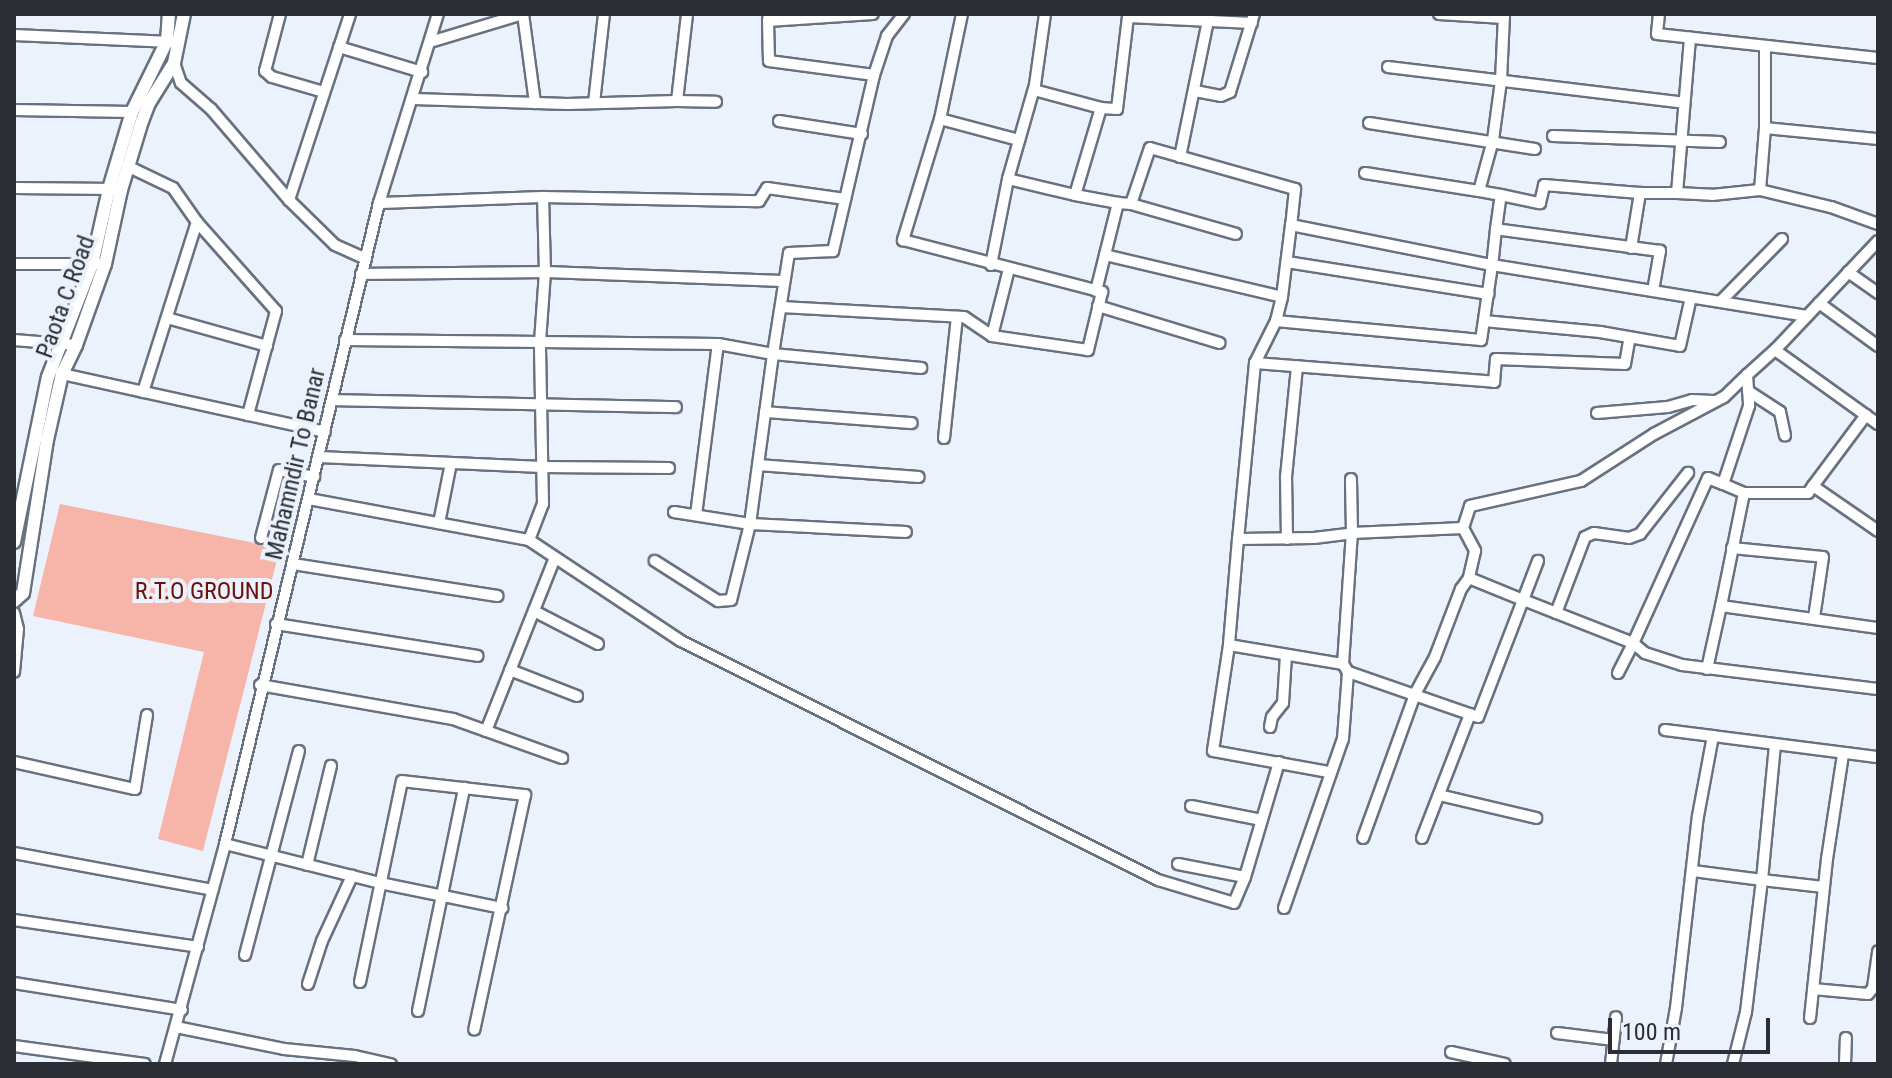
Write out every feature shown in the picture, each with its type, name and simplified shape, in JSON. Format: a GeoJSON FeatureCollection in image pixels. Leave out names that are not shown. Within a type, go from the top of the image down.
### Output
{"type":"FeatureCollection","features":[{"type":"Feature","properties":{"kind":"street"},"geometry":{"type":"LineString","coordinates":[[14,188],[115,189],[132,112],[174,42],[169,14]]}},
{"type":"Feature","properties":{"kind":"street","name":"Paota C Road"},"geometry":{"type":"LineString","coordinates":[[14,601],[23,593],[47,440],[70,344],[99,264],[115,189],[127,166],[149,103],[174,63],[174,42],[184,14]]}},
{"type":"Feature","properties":{"kind":"street"},"geometry":{"type":"LineString","coordinates":[[280,14],[265,71],[272,77],[324,92]]}},
{"type":"Feature","properties":{"kind":"street"},"geometry":{"type":"LineString","coordinates":[[289,200],[350,14]]}},
{"type":"Feature","properties":{"kind":"street","name":"Mahamndir To Banar"},"geometry":{"type":"LineString","coordinates":[[165,1064],[225,844],[260,685],[293,564],[379,203],[414,99],[438,14]]}},
{"type":"Feature","properties":{"kind":"street"},"geometry":{"type":"LineString","coordinates":[[430,42],[523,14],[535,103]]}},
{"type":"Feature","properties":{"kind":"street"},"geometry":{"type":"LineString","coordinates":[[594,103],[604,14]]}},
{"type":"Feature","properties":{"kind":"street"},"geometry":{"type":"LineString","coordinates":[[677,101],[687,14]]}},
{"type":"Feature","properties":{"kind":"street"},"geometry":{"type":"LineString","coordinates":[[873,14],[768,18],[769,61],[874,75]]}},
{"type":"Feature","properties":{"kind":"street"},"geometry":{"type":"LineString","coordinates":[[655,561],[725,603],[734,593],[750,524],[789,253],[833,251],[874,75],[887,36],[904,14]]}},
{"type":"Feature","properties":{"kind":"street"},"geometry":{"type":"LineString","coordinates":[[781,307],[964,317],[992,336],[1088,350],[1102,292],[903,240],[940,119],[962,14]]}},
{"type":"Feature","properties":{"kind":"street"},"geometry":{"type":"LineString","coordinates":[[991,265],[1008,179],[1034,90],[1045,14]]}},
{"type":"Feature","properties":{"kind":"street"},"geometry":{"type":"LineString","coordinates":[[1439,14],[1504,16],[1501,81],[1493,140],[1479,191]]}},
{"type":"Feature","properties":{"kind":"street"},"geometry":{"type":"LineString","coordinates":[[1659,14],[1657,34],[1878,58]]}},
{"type":"Feature","properties":{"kind":"street"},"geometry":{"type":"LineString","coordinates":[[1034,90],[1101,108],[1117,109],[1127,16],[1253,18],[1230,92],[1221,96],[1195,91]]}},
{"type":"Feature","properties":{"kind":"street"},"geometry":{"type":"LineString","coordinates":[[1180,157],[1208,17]]}},
{"type":"Feature","properties":{"kind":"street"},"geometry":{"type":"LineString","coordinates":[[14,35],[174,42]]}},
{"type":"Feature","properties":{"kind":"street"},"geometry":{"type":"LineString","coordinates":[[1677,193],[1690,38]]}},
{"type":"Feature","properties":{"kind":"street"},"geometry":{"type":"LineString","coordinates":[[1760,190],[1765,128],[1765,46]]}},
{"type":"Feature","properties":{"kind":"street"},"geometry":{"type":"LineString","coordinates":[[339,47],[422,72]]}},
{"type":"Feature","properties":{"kind":"street"},"geometry":{"type":"LineString","coordinates":[[174,63],[181,83],[211,109],[289,200],[335,245],[366,259]]}},
{"type":"Feature","properties":{"kind":"street"},"geometry":{"type":"LineString","coordinates":[[1388,67],[1684,103]]}},
{"type":"Feature","properties":{"kind":"street"},"geometry":{"type":"LineString","coordinates":[[414,99],[535,103],[716,102]]}},
{"type":"Feature","properties":{"kind":"street"},"geometry":{"type":"LineString","coordinates":[[1075,195],[1101,108]]}},
{"type":"Feature","properties":{"kind":"street"},"geometry":{"type":"LineString","coordinates":[[14,110],[132,112]]}},
{"type":"Feature","properties":{"kind":"street"},"geometry":{"type":"LineString","coordinates":[[940,119],[1019,140]]}},
{"type":"Feature","properties":{"kind":"street"},"geometry":{"type":"LineString","coordinates":[[779,121],[862,134]]}},
{"type":"Feature","properties":{"kind":"street"},"geometry":{"type":"LineString","coordinates":[[1369,123],[1535,149]]}},
{"type":"Feature","properties":{"kind":"street"},"geometry":{"type":"LineString","coordinates":[[1765,128],[1878,139]]}},
{"type":"Feature","properties":{"kind":"street"},"geometry":{"type":"LineString","coordinates":[[1553,136],[1720,142]]}},
{"type":"Feature","properties":{"kind":"street"},"geometry":{"type":"LineString","coordinates":[[1131,204],[1150,148],[1295,189],[1282,297],[1276,321],[1255,363],[1229,645],[1213,751],[1329,772]]}},
{"type":"Feature","properties":{"kind":"street"},"geometry":{"type":"LineString","coordinates":[[127,166],[173,188],[197,222],[276,311],[248,415]]}},
{"type":"Feature","properties":{"kind":"street"},"geometry":{"type":"LineString","coordinates":[[1365,173],[1540,203],[1544,185],[1712,195],[1760,190],[1831,207],[1878,224]]}},
{"type":"Feature","properties":{"kind":"street"},"geometry":{"type":"LineString","coordinates":[[1008,179],[1131,204],[1236,234]]}},
{"type":"Feature","properties":{"kind":"street"},"geometry":{"type":"LineString","coordinates":[[379,203],[543,197],[759,201],[767,188],[845,199]]}},
{"type":"Feature","properties":{"kind":"street"},"geometry":{"type":"LineString","coordinates":[[1631,248],[1640,193]]}},
{"type":"Feature","properties":{"kind":"street"},"geometry":{"type":"LineString","coordinates":[[1276,321],[1481,340],[1501,195]]}},
{"type":"Feature","properties":{"kind":"street"},"geometry":{"type":"LineString","coordinates":[[529,540],[543,504],[540,342],[545,272],[543,197]]}},
{"type":"Feature","properties":{"kind":"street"},"geometry":{"type":"LineString","coordinates":[[1096,291],[1118,203]]}},
{"type":"Feature","properties":{"kind":"street"},"geometry":{"type":"LineString","coordinates":[[143,392],[197,222]]}},
{"type":"Feature","properties":{"kind":"street"},"geometry":{"type":"LineString","coordinates":[[1291,225],[1492,265],[1807,316]]}},
{"type":"Feature","properties":{"kind":"street"},"geometry":{"type":"LineString","coordinates":[[1496,229],[1660,251],[1653,291]]}},
{"type":"Feature","properties":{"kind":"street"},"geometry":{"type":"LineString","coordinates":[[1721,301],[1782,239]]}},
{"type":"Feature","properties":{"kind":"street"},"geometry":{"type":"LineString","coordinates":[[1363,838],[1415,694],[1435,657],[1461,589],[1469,578],[1475,551],[1463,528],[1470,506],[1581,481],[1654,434],[1715,402],[1775,350],[1878,241]]}},
{"type":"Feature","properties":{"kind":"street"},"geometry":{"type":"LineString","coordinates":[[1105,255],[1282,297]]}},
{"type":"Feature","properties":{"kind":"street"},"geometry":{"type":"LineString","coordinates":[[1287,262],[1488,294]]}},
{"type":"Feature","properties":{"kind":"street"},"geometry":{"type":"LineString","coordinates":[[14,264],[99,264]]}},
{"type":"Feature","properties":{"kind":"street"},"geometry":{"type":"LineString","coordinates":[[992,336],[1009,269]]}},
{"type":"Feature","properties":{"kind":"street"},"geometry":{"type":"LineString","coordinates":[[361,274],[545,272],[784,281]]}},
{"type":"Feature","properties":{"kind":"street"},"geometry":{"type":"LineString","coordinates":[[1848,272],[1878,293]]}},
{"type":"Feature","properties":{"kind":"street"},"geometry":{"type":"LineString","coordinates":[[1484,321],[1630,337],[1680,346],[1691,297]]}},
{"type":"Feature","properties":{"kind":"street"},"geometry":{"type":"LineString","coordinates":[[1819,303],[1878,346]]}},
{"type":"Feature","properties":{"kind":"street"},"geometry":{"type":"LineString","coordinates":[[1098,306],[1220,343]]}},
{"type":"Feature","properties":{"kind":"street"},"geometry":{"type":"LineString","coordinates":[[944,438],[957,317]]}},
{"type":"Feature","properties":{"kind":"street"},"geometry":{"type":"LineString","coordinates":[[167,318],[267,346]]}},
{"type":"Feature","properties":{"kind":"street"},"geometry":{"type":"LineString","coordinates":[[1255,363],[1494,382],[1496,359],[1625,364],[1630,337]]}},
{"type":"Feature","properties":{"kind":"street"},"geometry":{"type":"LineString","coordinates":[[14,340],[70,344]]}},
{"type":"Feature","properties":{"kind":"street"},"geometry":{"type":"LineString","coordinates":[[345,340],[718,344],[773,354],[921,368]]}},
{"type":"Feature","properties":{"kind":"street"},"geometry":{"type":"LineString","coordinates":[[14,542],[44,391],[53,362],[70,344]]}},
{"type":"Feature","properties":{"kind":"street"},"geometry":{"type":"LineString","coordinates":[[696,515],[718,344]]}},
{"type":"Feature","properties":{"kind":"street"},"geometry":{"type":"LineString","coordinates":[[1775,350],[1878,424]]}},
{"type":"Feature","properties":{"kind":"street"},"geometry":{"type":"LineString","coordinates":[[1287,539],[1286,477],[1297,367]]}},
{"type":"Feature","properties":{"kind":"street"},"geometry":{"type":"LineString","coordinates":[[62,374],[325,432]]}},
{"type":"Feature","properties":{"kind":"street"},"geometry":{"type":"LineString","coordinates":[[1723,484],[1749,406],[1747,375]]}},
{"type":"Feature","properties":{"kind":"street"},"geometry":{"type":"LineString","coordinates":[[1748,391],[1780,412],[1785,435]]}},
{"type":"Feature","properties":{"kind":"street"},"geometry":{"type":"LineString","coordinates":[[333,400],[676,407]]}},
{"type":"Feature","properties":{"kind":"street"},"geometry":{"type":"LineString","coordinates":[[1597,413],[1668,407],[1692,400],[1715,402]]}},
{"type":"Feature","properties":{"kind":"street"},"geometry":{"type":"LineString","coordinates":[[765,412],[912,423]]}},
{"type":"Feature","properties":{"kind":"street"},"geometry":{"type":"LineString","coordinates":[[1618,673],[1708,478],[1744,493],[1808,493],[1866,415]]}},
{"type":"Feature","properties":{"kind":"street"},"geometry":{"type":"LineString","coordinates":[[319,457],[542,467],[669,468]]}},
{"type":"Feature","properties":{"kind":"street"},"geometry":{"type":"LineString","coordinates":[[439,523],[451,463]]}},
{"type":"Feature","properties":{"kind":"street"},"geometry":{"type":"LineString","coordinates":[[758,465],[919,477]]}},
{"type":"Feature","properties":{"kind":"street"},"geometry":{"type":"LineString","coordinates":[[261,538],[279,470],[314,477]]}},
{"type":"Feature","properties":{"kind":"street"},"geometry":{"type":"LineString","coordinates":[[1556,613],[1585,537],[1594,533],[1629,538],[1640,534],[1688,473]]}},
{"type":"Feature","properties":{"kind":"street"},"geometry":{"type":"LineString","coordinates":[[1284,908],[1343,739],[1352,533],[1351,479]]}},
{"type":"Feature","properties":{"kind":"street"},"geometry":{"type":"LineString","coordinates":[[1813,486],[1878,531]]}},
{"type":"Feature","properties":{"kind":"street"},"geometry":{"type":"LineString","coordinates":[[1707,669],[1744,493]]}},
{"type":"Feature","properties":{"kind":"street"},"geometry":{"type":"LineString","coordinates":[[309,499],[529,540],[681,641],[1158,880],[1234,903],[1245,877],[1279,762]]}},
{"type":"Feature","properties":{"kind":"street"},"geometry":{"type":"LineString","coordinates":[[674,512],[750,524],[906,532]]}},
{"type":"Feature","properties":{"kind":"street"},"geometry":{"type":"LineString","coordinates":[[1238,539],[1463,528]]}},
{"type":"Feature","properties":{"kind":"street"},"geometry":{"type":"LineString","coordinates":[[1732,548],[1823,557],[1814,618]]}},
{"type":"Feature","properties":{"kind":"street"},"geometry":{"type":"LineString","coordinates":[[486,731],[555,558]]}},
{"type":"Feature","properties":{"kind":"street"},"geometry":{"type":"LineString","coordinates":[[1229,645],[1346,668],[1478,717],[1538,561]]}},
{"type":"Feature","properties":{"kind":"street"},"geometry":{"type":"LineString","coordinates":[[293,564],[498,596]]}},
{"type":"Feature","properties":{"kind":"street"},"geometry":{"type":"LineString","coordinates":[[1469,578],[1633,643],[1645,653],[1707,669],[1878,689]]}},
{"type":"Feature","properties":{"kind":"street"},"geometry":{"type":"LineString","coordinates":[[1721,606],[1878,628]]}},
{"type":"Feature","properties":{"kind":"street"},"geometry":{"type":"LineString","coordinates":[[534,611],[598,644]]}},
{"type":"Feature","properties":{"kind":"street"},"geometry":{"type":"LineString","coordinates":[[14,613],[18,629],[14,672]]}},
{"type":"Feature","properties":{"kind":"street"},"geometry":{"type":"LineString","coordinates":[[276,624],[477,656]]}},
{"type":"Feature","properties":{"kind":"street"},"geometry":{"type":"LineString","coordinates":[[1270,727],[1283,703],[1286,655]]}},
{"type":"Feature","properties":{"kind":"street"},"geometry":{"type":"LineString","coordinates":[[510,670],[577,696]]}},
{"type":"Feature","properties":{"kind":"street"},"geometry":{"type":"LineString","coordinates":[[260,685],[453,719],[562,758]]}},
{"type":"Feature","properties":{"kind":"street"},"geometry":{"type":"LineString","coordinates":[[1422,838],[1470,714]]}},
{"type":"Feature","properties":{"kind":"street"},"geometry":{"type":"LineString","coordinates":[[14,762],[135,789],[147,715]]}},
{"type":"Feature","properties":{"kind":"street"},"geometry":{"type":"LineString","coordinates":[[1665,730],[1878,757]]}},
{"type":"Feature","properties":{"kind":"street"},"geometry":{"type":"LineString","coordinates":[[1666,1064],[1698,816],[1713,736]]}},
{"type":"Feature","properties":{"kind":"street"},"geometry":{"type":"LineString","coordinates":[[1733,1064],[1746,1012],[1775,745]]}},
{"type":"Feature","properties":{"kind":"street"},"geometry":{"type":"LineString","coordinates":[[245,955],[299,751]]}},
{"type":"Feature","properties":{"kind":"street"},"geometry":{"type":"LineString","coordinates":[[1810,1018],[1843,754]]}},
{"type":"Feature","properties":{"kind":"street"},"geometry":{"type":"LineString","coordinates":[[307,865],[331,766]]}},
{"type":"Feature","properties":{"kind":"street"},"geometry":{"type":"LineString","coordinates":[[360,982],[402,781],[525,795],[474,1030]]}},
{"type":"Feature","properties":{"kind":"street"},"geometry":{"type":"LineString","coordinates":[[418,1011],[464,788]]}},
{"type":"Feature","properties":{"kind":"street"},"geometry":{"type":"LineString","coordinates":[[1439,795],[1536,818]]}},
{"type":"Feature","properties":{"kind":"street"},"geometry":{"type":"LineString","coordinates":[[1191,806],[1262,820]]}},
{"type":"Feature","properties":{"kind":"street"},"geometry":{"type":"LineString","coordinates":[[225,844],[380,883],[502,908]]}},
{"type":"Feature","properties":{"kind":"street"},"geometry":{"type":"LineString","coordinates":[[14,853],[213,890]]}},
{"type":"Feature","properties":{"kind":"street"},"geometry":{"type":"LineString","coordinates":[[1178,864],[1245,877]]}},
{"type":"Feature","properties":{"kind":"street"},"geometry":{"type":"LineString","coordinates":[[1693,871],[1824,887]]}},
{"type":"Feature","properties":{"kind":"street"},"geometry":{"type":"LineString","coordinates":[[308,984],[322,941],[352,876]]}},
{"type":"Feature","properties":{"kind":"street"},"geometry":{"type":"LineString","coordinates":[[14,920],[198,947]]}},
{"type":"Feature","properties":{"kind":"street"},"geometry":{"type":"LineString","coordinates":[[1813,989],[1868,994],[1873,988],[1878,951]]}},
{"type":"Feature","properties":{"kind":"street"},"geometry":{"type":"LineString","coordinates":[[14,983],[182,1010]]}},
{"type":"Feature","properties":{"kind":"street"},"geometry":{"type":"LineString","coordinates":[[1611,1064],[1616,1017]]}},
{"type":"Feature","properties":{"kind":"street"},"geometry":{"type":"LineString","coordinates":[[176,1027],[284,1049],[391,1064]]}},
{"type":"Feature","properties":{"kind":"street"},"geometry":{"type":"LineString","coordinates":[[1557,1033],[1614,1040]]}},
{"type":"Feature","properties":{"kind":"street"},"geometry":{"type":"LineString","coordinates":[[1845,1064],[1846,1038]]}},
{"type":"Feature","properties":{"kind":"street"},"geometry":{"type":"LineString","coordinates":[[14,1046],[145,1064]]}},
{"type":"Feature","properties":{"kind":"street"},"geometry":{"type":"LineString","coordinates":[[1451,1052],[1505,1064]]}},
{"type":"Feature","properties":{"kind":"green space","name":"R.T.O GROUND"},"geometry":{"type":"Polygon","coordinates":[[[60,504],[280,548],[203,851],[158,839],[204,652],[33,616],[60,504]]]}}]}
